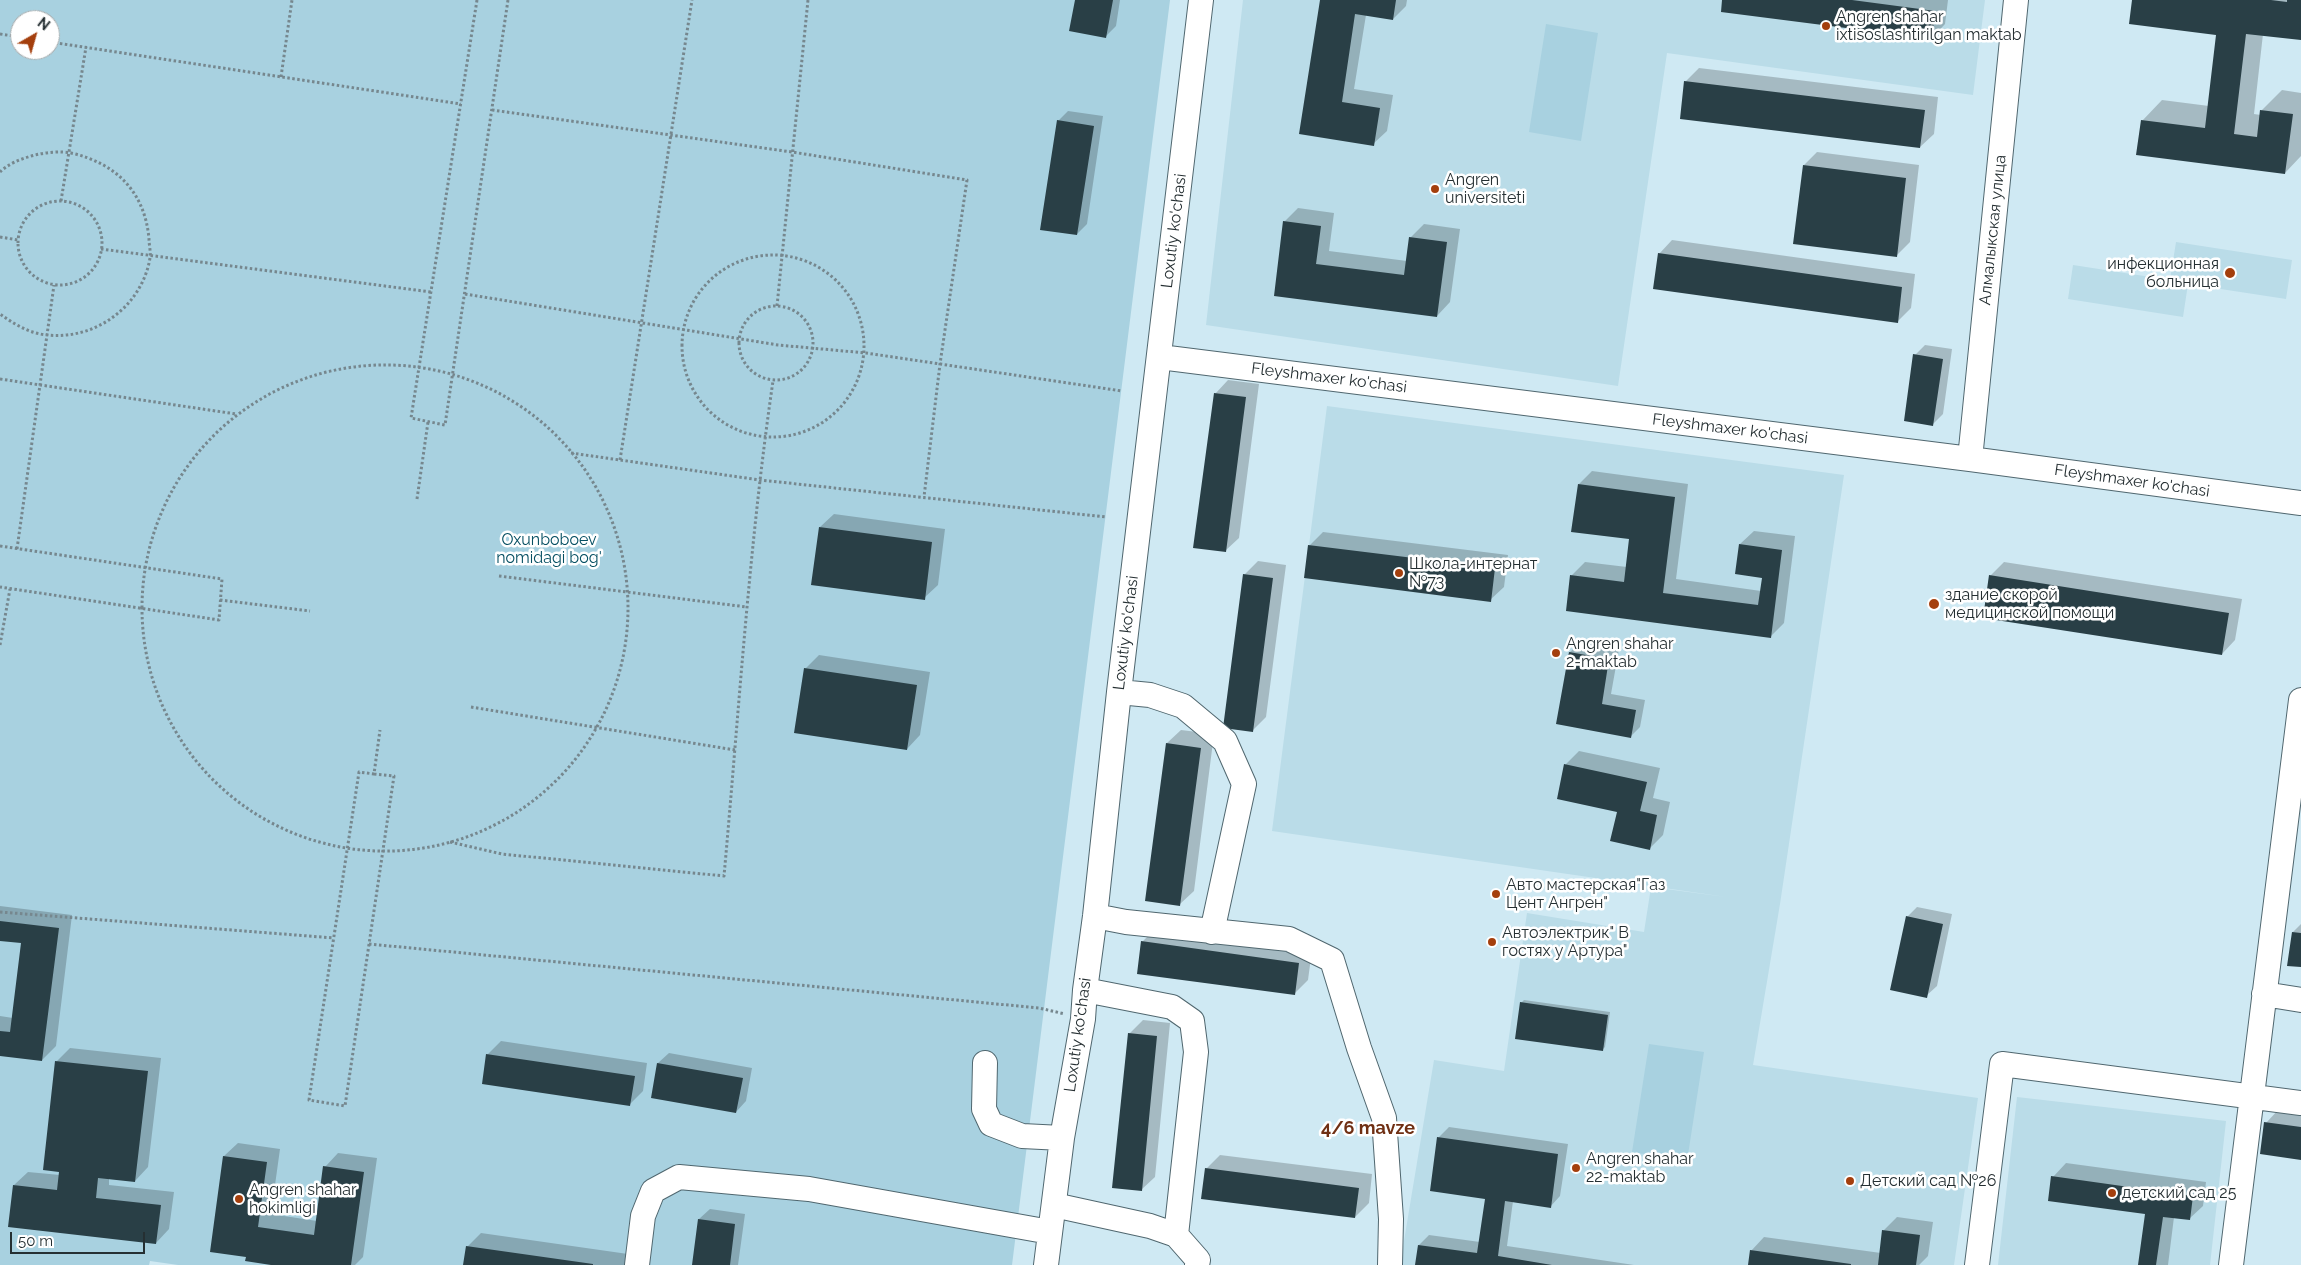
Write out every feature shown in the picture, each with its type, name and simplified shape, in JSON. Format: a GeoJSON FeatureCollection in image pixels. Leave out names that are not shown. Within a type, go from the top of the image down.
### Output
{"type":"FeatureCollection","features":[{"type":"Feature","properties":{"kind":"street","name":"Loxutiy ko'chasi"},"geometry":{"type":"LineString","coordinates":[[1046,1265],[1062,1138],[1084,1018],[1085,990],[1095,916],[1119,692],[1201,0]]}},
{"type":"Feature","properties":{"kind":"street","name":"Алмалыкская улица"},"geometry":{"type":"LineString","coordinates":[[1970,459],[2016,0]]}},
{"type":"Feature","properties":{"kind":"street","name":"Fleyshmaxer ko'chasi"},"geometry":{"type":"LineString","coordinates":[[1160,357],[1970,459],[2301,503]]}},
{"type":"Feature","properties":{"kind":"street"},"geometry":{"type":"LineString","coordinates":[[1119,692],[1150,695],[1183,706],[1225,741],[1244,784],[1212,932]]}},
{"type":"Feature","properties":{"kind":"street"},"geometry":{"type":"LineString","coordinates":[[2231,1265],[2264,994],[2298,749],[2301,700]]}},
{"type":"Feature","properties":{"kind":"street"},"geometry":{"type":"LineString","coordinates":[[1095,916],[1126,922],[1289,939],[1332,960],[1359,1048],[1384,1118],[1391,1219],[1390,1265]]}},
{"type":"Feature","properties":{"kind":"street"},"geometry":{"type":"LineString","coordinates":[[1085,990],[1172,1007],[1192,1021],[1196,1052],[1176,1235]]}},
{"type":"Feature","properties":{"kind":"street"},"geometry":{"type":"LineString","coordinates":[[2264,994],[2301,1000]]}},
{"type":"Feature","properties":{"kind":"street"},"geometry":{"type":"LineString","coordinates":[[985,1063],[984,1109],[991,1124],[1022,1136],[1062,1138]]}},
{"type":"Feature","properties":{"kind":"street"},"geometry":{"type":"LineString","coordinates":[[1977,1265],[2002,1064],[2301,1103]]}},
{"type":"Feature","properties":{"kind":"street"},"geometry":{"type":"LineString","coordinates":[[637,1265],[643,1216],[653,1191],[679,1177],[809,1189],[1050,1232]]}},
{"type":"Feature","properties":{"kind":"street"},"geometry":{"type":"LineString","coordinates":[[1054,1205],[1150,1226],[1176,1235],[1198,1260],[1198,1265]]}},
{"type":"Feature","properties":{"kind":"path"},"geometry":{"type":"LineString","coordinates":[[281,77],[292,0]]}},
{"type":"Feature","properties":{"kind":"path"},"geometry":{"type":"LineString","coordinates":[[476,0],[412,418],[446,425],[508,0]]}},
{"type":"Feature","properties":{"kind":"path"},"geometry":{"type":"LineString","coordinates":[[620,460],[692,0]]}},
{"type":"Feature","properties":{"kind":"path"},"geometry":{"type":"LineString","coordinates":[[777,306],[780,255],[808,0]]}},
{"type":"Feature","properties":{"kind":"path"},"geometry":{"type":"LineString","coordinates":[[60,43],[461,104]]}},
{"type":"Feature","properties":{"kind":"path"},"geometry":{"type":"LineString","coordinates":[[61,201],[86,47]]}},
{"type":"Feature","properties":{"kind":"path"},"geometry":{"type":"LineString","coordinates":[[492,110],[670,134],[967,180],[940,364],[924,497]]}},
{"type":"Feature","properties":{"kind":"path"},"geometry":{"type":"LineString","coordinates":[[0,172],[32,155],[63,151],[92,158],[117,173],[136,195],[148,223],[150,257],[143,281],[127,305],[104,324],[76,334],[47,335],[17,326],[0,314]]}},
{"type":"Feature","properties":{"kind":"path"},"geometry":{"type":"LineString","coordinates":[[61,201],[82,207],[92,216],[99,229],[102,243],[100,257],[93,270],[82,280],[54,285],[41,281],[30,273],[22,262],[18,249],[18,240],[23,222],[31,212],[43,204],[61,201]]}},
{"type":"Feature","properties":{"kind":"path"},"geometry":{"type":"LineString","coordinates":[[0,237],[18,240]]}},
{"type":"Feature","properties":{"kind":"path"},"geometry":{"type":"LineString","coordinates":[[101,249],[150,257],[431,292]]}},
{"type":"Feature","properties":{"kind":"path"},"geometry":{"type":"LineString","coordinates":[[771,254],[780,255],[802,259],[829,273],[850,295],[862,322],[866,353],[859,382],[842,408],[819,427],[791,437],[765,438],[732,428],[707,410],[690,385],[682,356],[682,330],[695,298],[715,275],[741,260],[771,254]]}},
{"type":"Feature","properties":{"kind":"path"},"geometry":{"type":"LineString","coordinates":[[17,548],[54,285]]}},
{"type":"Feature","properties":{"kind":"path"},"geometry":{"type":"LineString","coordinates":[[465,294],[738,339],[866,353],[1122,390]]}},
{"type":"Feature","properties":{"kind":"path"},"geometry":{"type":"LineString","coordinates":[[777,306],[796,312],[805,319],[811,329],[813,348],[807,365],[798,374],[786,379],[773,380],[761,377],[750,370],[743,360],[738,339],[744,324],[752,315],[762,309],[777,306]]}},
{"type":"Feature","properties":{"kind":"path"},"geometry":{"type":"LineString","coordinates":[[400,364],[419,368],[481,383],[552,429],[602,496],[628,576],[625,659],[598,728],[547,792],[481,833],[447,842],[406,852],[328,846],[256,816],[197,764],[157,698],[140,622],[148,544],[183,468],[241,409],[316,372],[400,364]]}},
{"type":"Feature","properties":{"kind":"path"},"geometry":{"type":"LineString","coordinates":[[0,379],[236,414]]}},
{"type":"Feature","properties":{"kind":"path"},"geometry":{"type":"LineString","coordinates":[[447,842],[502,854],[724,876],[747,608],[760,480],[773,380]]}},
{"type":"Feature","properties":{"kind":"path"},"geometry":{"type":"LineString","coordinates":[[417,498],[428,422]]}},
{"type":"Feature","properties":{"kind":"path"},"geometry":{"type":"LineString","coordinates":[[570,453],[760,480],[1106,517]]}},
{"type":"Feature","properties":{"kind":"path"},"geometry":{"type":"LineString","coordinates":[[0,546],[222,579],[219,620],[0,587]]}},
{"type":"Feature","properties":{"kind":"path"},"geometry":{"type":"LineString","coordinates":[[499,576],[747,608]]}},
{"type":"Feature","properties":{"kind":"path"},"geometry":{"type":"LineString","coordinates":[[0,646],[10,589]]}},
{"type":"Feature","properties":{"kind":"path"},"geometry":{"type":"LineString","coordinates":[[220,600],[310,611]]}},
{"type":"Feature","properties":{"kind":"path"},"geometry":{"type":"LineString","coordinates":[[471,707],[735,750]]}},
{"type":"Feature","properties":{"kind":"path"},"geometry":{"type":"LineString","coordinates":[[374,774],[380,730]]}},
{"type":"Feature","properties":{"kind":"path"},"geometry":{"type":"LineString","coordinates":[[359,772],[374,774],[394,776],[345,1106],[309,1100],[359,772]]}},
{"type":"Feature","properties":{"kind":"path"},"geometry":{"type":"LineString","coordinates":[[0,912],[334,938]]}},
{"type":"Feature","properties":{"kind":"path"},"geometry":{"type":"LineString","coordinates":[[369,944],[1039,1008],[1084,1018]]}},
{"type":"Feature","properties":{"kind":"shaded area","name":"Angren universiteti"},"geometry":{"type":"Polygon","coordinates":[[[1243,0],[1985,0],[1973,95],[1667,53],[1618,386],[1206,325],[1243,0]]]}},
{"type":"Feature","properties":{"kind":"shaded area","name":"инфекционная больница"},"geometry":{"type":"Polygon","coordinates":[[[2176,242],[2292,260],[2286,299],[2188,284],[2183,317],[2068,299],[2073,265],[2170,280],[2176,242]]]}},
{"type":"Feature","properties":{"kind":"shaded area","name":"Angren shahar 2-maktab"},"geometry":{"type":"Polygon","coordinates":[[[1327,406],[1844,475],[1780,904],[1753,1065],[1978,1098],[1954,1265],[1400,1265],[1434,1060],[1504,1071],[1527,913],[1644,932],[1651,887],[1726,897],[1272,831],[1327,406]]]}},
{"type":"Feature","properties":{"kind":"shaded area","name":"детский сад 25"},"geometry":{"type":"Polygon","coordinates":[[[2017,1097],[2226,1121],[2210,1265],[1998,1265],[2017,1097]]]}},
{"type":"Feature","properties":{"kind":"green space","name":"Oxunboboev nomidagi bog'"},"geometry":{"type":"Polygon","coordinates":[[[0,0],[1170,0],[1012,1265],[178,1265],[150,1261],[149,1265],[0,1265],[0,0]]]}},
{"type":"Feature","properties":{"kind":"green space"},"geometry":{"type":"Polygon","coordinates":[[[1546,24],[1598,33],[1581,141],[1529,132],[1546,24]]]}},
{"type":"Feature","properties":{"kind":"green space"},"geometry":{"type":"Polygon","coordinates":[[[1649,1044],[1704,1052],[1687,1161],[1632,1152],[1649,1044]]]}},
{"type":"Feature","properties":{"kind":"building"},"geometry":{"type":"Polygon","coordinates":[[[1075,0],[1113,0],[1106,38],[1069,31],[1075,0]]]}},
{"type":"Feature","properties":{"kind":"building"},"geometry":{"type":"Polygon","coordinates":[[[1320,0],[1396,0],[1393,20],[1355,14],[1342,102],[1380,108],[1374,146],[1299,134],[1320,0]]]}},
{"type":"Feature","properties":{"kind":"building"},"geometry":{"type":"Polygon","coordinates":[[[1722,0],[1852,0],[1935,11],[1932,39],[1721,12],[1722,0]]]}},
{"type":"Feature","properties":{"kind":"building"},"geometry":{"type":"Polygon","coordinates":[[[2132,0],[2271,0],[2287,2],[2287,0],[2301,0],[2301,40],[2246,34],[2234,134],[2257,137],[2260,110],[2293,114],[2285,174],[2136,155],[2141,120],[2205,128],[2216,35],[2129,24],[2132,0]]]}},
{"type":"Feature","properties":{"kind":"building"},"geometry":{"type":"Polygon","coordinates":[[[1684,81],[1925,110],[1920,148],[1680,119],[1684,81]]]}},
{"type":"Feature","properties":{"kind":"building"},"geometry":{"type":"Polygon","coordinates":[[[1057,120],[1094,126],[1077,235],[1040,230],[1057,120]]]}},
{"type":"Feature","properties":{"kind":"building"},"geometry":{"type":"Polygon","coordinates":[[[1803,165],[1906,178],[1897,257],[1793,244],[1803,165]]]}},
{"type":"Feature","properties":{"kind":"building"},"geometry":{"type":"Polygon","coordinates":[[[1283,221],[1321,226],[1316,264],[1404,275],[1409,237],[1447,242],[1437,317],[1274,296],[1283,221]]]}},
{"type":"Feature","properties":{"kind":"building"},"geometry":{"type":"Polygon","coordinates":[[[1658,253],[1902,287],[1898,323],[1653,289],[1658,253]]]}},
{"type":"Feature","properties":{"kind":"building"},"geometry":{"type":"Polygon","coordinates":[[[1913,354],[1943,359],[1933,426],[1904,421],[1913,354]]]}},
{"type":"Feature","properties":{"kind":"building"},"geometry":{"type":"Polygon","coordinates":[[[1214,393],[1246,397],[1226,552],[1193,548],[1214,393]]]}},
{"type":"Feature","properties":{"kind":"building"},"geometry":{"type":"Polygon","coordinates":[[[1578,484],[1675,497],[1663,593],[1758,605],[1762,578],[1735,574],[1739,544],[1782,550],[1771,638],[1566,611],[1570,575],[1624,582],[1629,539],[1571,532],[1578,484]]]}},
{"type":"Feature","properties":{"kind":"building"},"geometry":{"type":"Polygon","coordinates":[[[819,527],[932,542],[925,600],[811,585],[819,527]]]}},
{"type":"Feature","properties":{"kind":"building","name":"Школа-интернат №73"},"geometry":{"type":"Polygon","coordinates":[[[1308,545],[1495,568],[1491,602],[1304,578],[1308,545]]]}},
{"type":"Feature","properties":{"kind":"building"},"geometry":{"type":"Polygon","coordinates":[[[1243,574],[1273,578],[1253,732],[1223,728],[1243,574]]]}},
{"type":"Feature","properties":{"kind":"building"},"geometry":{"type":"Polygon","coordinates":[[[1989,575],[2229,613],[2222,655],[1983,618],[1989,575]]]}},
{"type":"Feature","properties":{"kind":"building"},"geometry":{"type":"Polygon","coordinates":[[[1569,652],[1609,659],[1602,704],[1636,710],[1631,738],[1556,724],[1569,652]]]}},
{"type":"Feature","properties":{"kind":"building"},"geometry":{"type":"Polygon","coordinates":[[[804,668],[917,685],[907,750],[794,733],[804,668]]]}},
{"type":"Feature","properties":{"kind":"building"},"geometry":{"type":"Polygon","coordinates":[[[1166,743],[1201,748],[1180,906],[1145,901],[1166,743]]]}},
{"type":"Feature","properties":{"kind":"building"},"geometry":{"type":"Polygon","coordinates":[[[1564,764],[1647,782],[1640,811],[1657,815],[1650,850],[1610,841],[1617,812],[1557,799],[1564,764]]]}},
{"type":"Feature","properties":{"kind":"building"},"geometry":{"type":"Polygon","coordinates":[[[1906,916],[1943,924],[1927,998],[1890,990],[1906,916]]]}},
{"type":"Feature","properties":{"kind":"building"},"geometry":{"type":"Polygon","coordinates":[[[0,921],[59,928],[42,1061],[0,1056],[0,1031],[10,1032],[21,943],[0,941],[0,921]]]}},
{"type":"Feature","properties":{"kind":"building"},"geometry":{"type":"Polygon","coordinates":[[[2292,932],[2301,933],[2301,967],[2287,966],[2292,932]]]}},
{"type":"Feature","properties":{"kind":"building"},"geometry":{"type":"Polygon","coordinates":[[[1141,941],[1299,963],[1295,995],[1137,974],[1141,941]]]}},
{"type":"Feature","properties":{"kind":"building"},"geometry":{"type":"Polygon","coordinates":[[[1520,1002],[1608,1015],[1603,1051],[1515,1039],[1520,1002]]]}},
{"type":"Feature","properties":{"kind":"building"},"geometry":{"type":"Polygon","coordinates":[[[1128,1033],[1157,1036],[1142,1191],[1112,1188],[1128,1033]]]}},
{"type":"Feature","properties":{"kind":"building"},"geometry":{"type":"Polygon","coordinates":[[[486,1054],[635,1076],[630,1106],[482,1084],[486,1054]]]}},
{"type":"Feature","properties":{"kind":"building"},"geometry":{"type":"Polygon","coordinates":[[[55,1061],[148,1071],[135,1182],[98,1178],[96,1198],[161,1205],[156,1244],[8,1227],[13,1185],[57,1190],[59,1172],[43,1170],[55,1061]]]}},
{"type":"Feature","properties":{"kind":"building"},"geometry":{"type":"Polygon","coordinates":[[[657,1063],[743,1078],[736,1113],[651,1098],[657,1063]]]}},
{"type":"Feature","properties":{"kind":"building"},"geometry":{"type":"Polygon","coordinates":[[[2264,1122],[2301,1127],[2301,1160],[2260,1154],[2264,1122]]]}},
{"type":"Feature","properties":{"kind":"building"},"geometry":{"type":"Polygon","coordinates":[[[1437,1137],[1558,1154],[1551,1208],[1505,1201],[1498,1256],[1552,1265],[1415,1265],[1418,1245],[1477,1253],[1485,1199],[1430,1191],[1437,1137]]]}},
{"type":"Feature","properties":{"kind":"building","name":"Angren shahar hokimligi"},"geometry":{"type":"Polygon","coordinates":[[[223,1156],[267,1162],[258,1227],[314,1235],[323,1166],[364,1172],[351,1265],[271,1265],[245,1261],[246,1257],[210,1252],[223,1156]]]}},
{"type":"Feature","properties":{"kind":"building"},"geometry":{"type":"Polygon","coordinates":[[[1205,1168],[1359,1188],[1355,1218],[1201,1199],[1205,1168]]]}},
{"type":"Feature","properties":{"kind":"building"},"geometry":{"type":"Polygon","coordinates":[[[2051,1176],[2193,1196],[2190,1220],[2163,1217],[2156,1265],[2138,1265],[2145,1214],[2048,1201],[2051,1176]]]}},
{"type":"Feature","properties":{"kind":"building"},"geometry":{"type":"Polygon","coordinates":[[[698,1219],[735,1224],[730,1265],[692,1265],[698,1219]]]}},
{"type":"Feature","properties":{"kind":"building"},"geometry":{"type":"Polygon","coordinates":[[[1882,1230],[1920,1235],[1916,1265],[1878,1265],[1882,1230]]]}},
{"type":"Feature","properties":{"kind":"building"},"geometry":{"type":"Polygon","coordinates":[[[466,1246],[593,1264],[593,1265],[463,1265],[466,1246]]]}},
{"type":"Feature","properties":{"kind":"building"},"geometry":{"type":"Polygon","coordinates":[[[1750,1250],[1851,1264],[1851,1265],[1748,1265],[1750,1250]]]}},
{"type":"Feature","properties":{"kind":"place","name":"Angren shahar ixtisoslashtirilgan maktab"},"geometry":{"type":"Point","coordinates":[1826,26]}},
{"type":"Feature","properties":{"kind":"place","name":"Angren universiteti"},"geometry":{"type":"Point","coordinates":[1435,189]}},
{"type":"Feature","properties":{"kind":"place","name":"инфекционная больница"},"geometry":{"type":"Point","coordinates":[2230,273]}},
{"type":"Feature","properties":{"kind":"place","name":"Школа-интернат №73"},"geometry":{"type":"Point","coordinates":[1399,573]}},
{"type":"Feature","properties":{"kind":"place","name":"здание скорой медицинской помощи"},"geometry":{"type":"Point","coordinates":[1934,604]}},
{"type":"Feature","properties":{"kind":"place","name":"Angren shahar 2-maktab"},"geometry":{"type":"Point","coordinates":[1556,653]}},
{"type":"Feature","properties":{"kind":"place","name":"Авто мастерская\"Газ Цент Ангрен\""},"geometry":{"type":"Point","coordinates":[1496,894]}},
{"type":"Feature","properties":{"kind":"place","name":"Автоэлектрик\" В гостях у Артура\""},"geometry":{"type":"Point","coordinates":[1492,942]}},
{"type":"Feature","properties":{"kind":"place","name":"Angren shahar 22-maktab"},"geometry":{"type":"Point","coordinates":[1576,1168]}},
{"type":"Feature","properties":{"kind":"place","name":"Детский сад №26"},"geometry":{"type":"Point","coordinates":[1850,1181]}},
{"type":"Feature","properties":{"kind":"place","name":"детский сад 25"},"geometry":{"type":"Point","coordinates":[2112,1193]}},
{"type":"Feature","properties":{"kind":"place","name":"Angren shahar hokimligi"},"geometry":{"type":"Point","coordinates":[239,1199]}},
{"type":"Feature","properties":{"kind":"district","name":"4/6 mavze"},"geometry":{"type":"Point","coordinates":[1368,1129]}}]}
